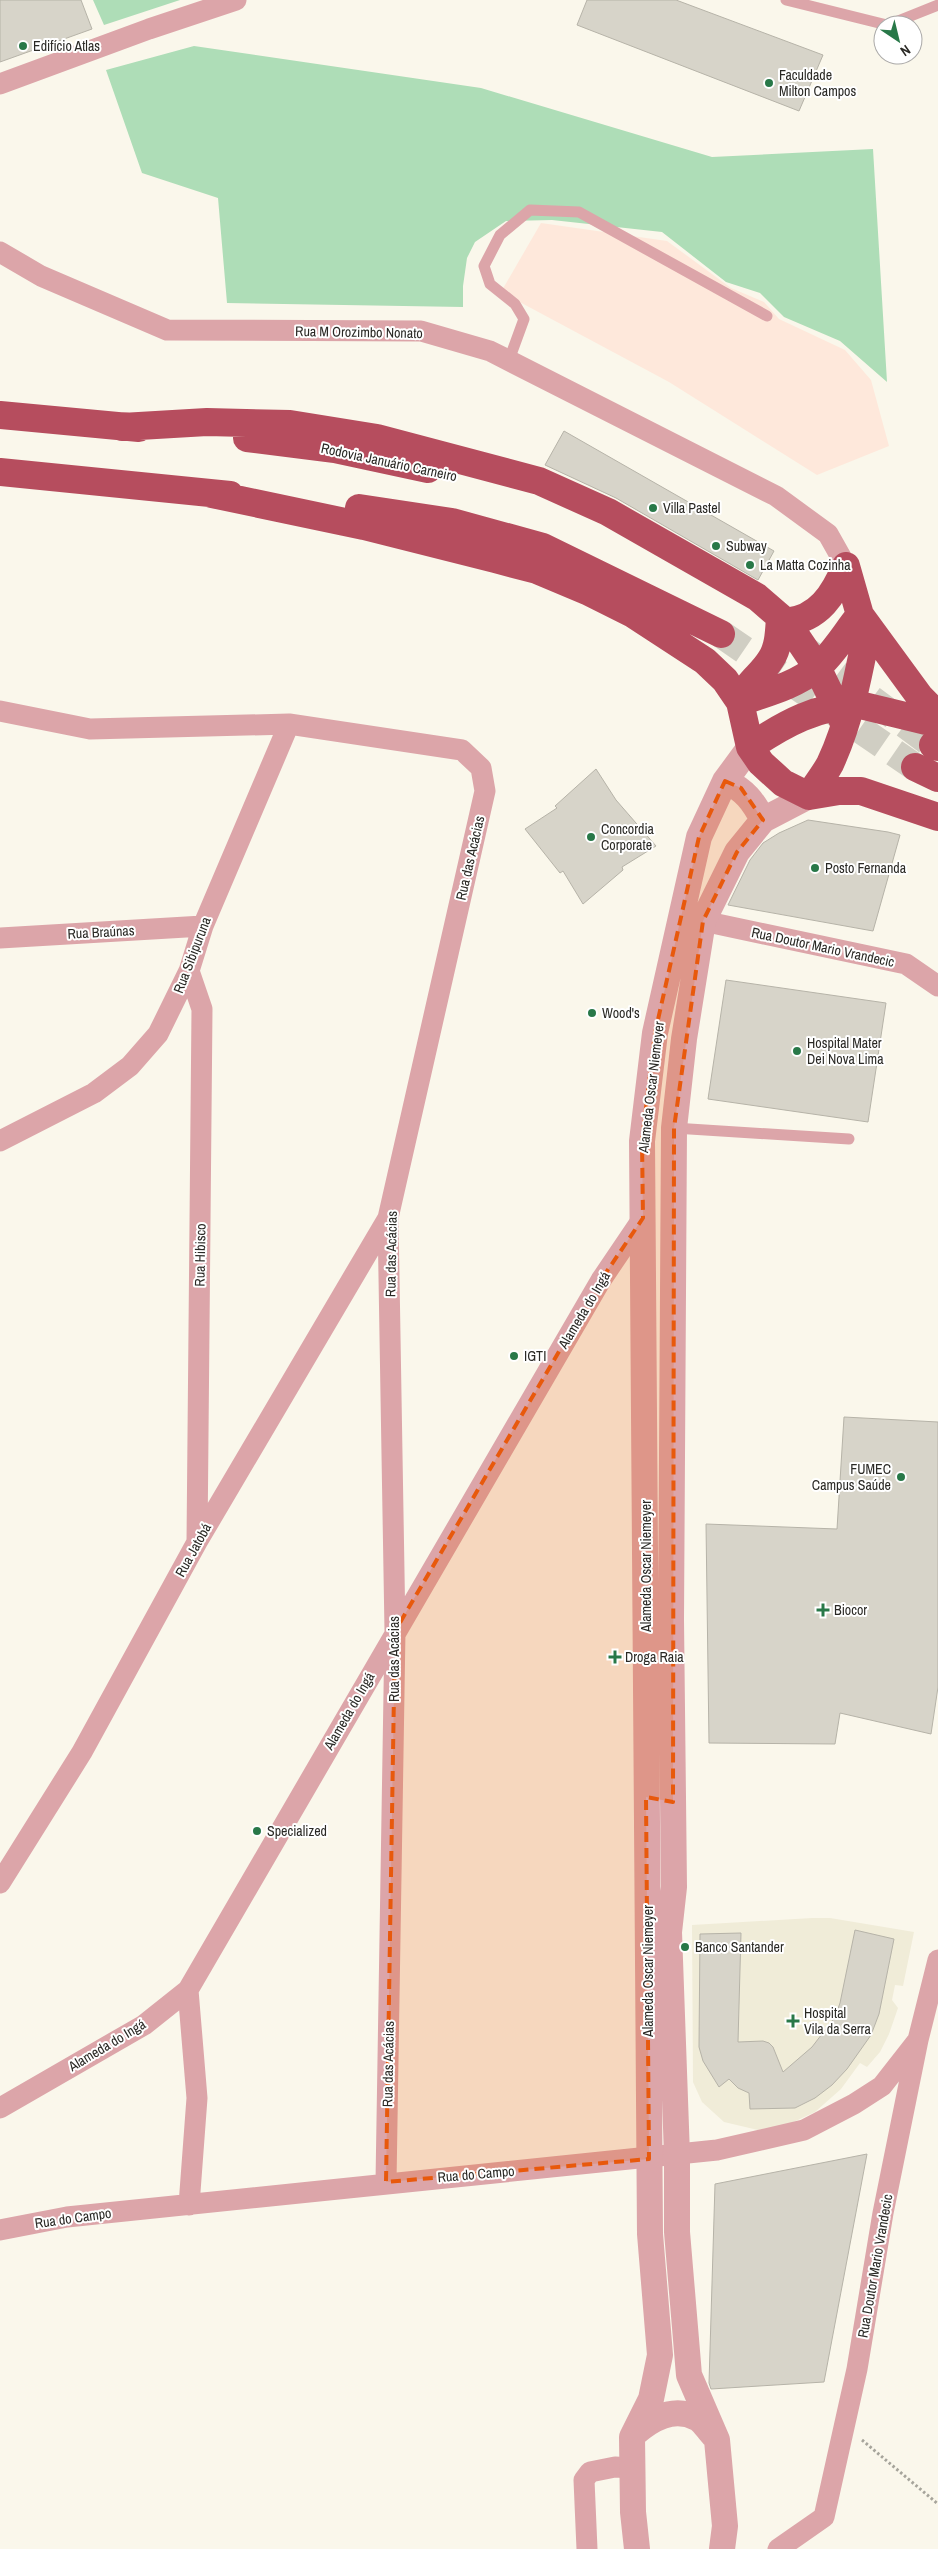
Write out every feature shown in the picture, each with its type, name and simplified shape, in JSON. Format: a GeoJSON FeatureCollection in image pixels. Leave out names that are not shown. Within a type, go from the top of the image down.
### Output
{"type":"FeatureCollection","features":[{"type":"Feature","properties":{"kind":"highway","name":"Rodovia Januário Carneiro"},"geometry":{"type":"LineString","coordinates":[[0,415],[250,438],[334,449],[446,473],[534,497],[599,522],[684,567],[748,608]]}},
{"type":"Feature","properties":{"kind":"highway"},"geometry":{"type":"LineString","coordinates":[[122,427],[207,422],[290,424],[377,438],[540,481],[608,512],[706,566],[757,597],[783,620],[817,667],[844,712]]}},
{"type":"Feature","properties":{"kind":"highway"},"geometry":{"type":"LineString","coordinates":[[0,472],[212,494],[278,496],[452,522],[544,547],[721,634]]}},
{"type":"Feature","properties":{"kind":"highway"},"geometry":{"type":"LineString","coordinates":[[212,494],[364,526],[537,570],[587,591],[633,614],[705,661],[725,680],[740,702],[750,747],[760,763],[783,783],[808,796],[861,791],[938,817]]}},
{"type":"Feature","properties":{"kind":"highway"},"geometry":{"type":"LineString","coordinates":[[783,620],[802,618],[816,611],[833,594],[846,566]]}},
{"type":"Feature","properties":{"kind":"highway"},"geometry":{"type":"LineString","coordinates":[[846,566],[864,621],[920,697],[938,715]]}},
{"type":"Feature","properties":{"kind":"highway"},"geometry":{"type":"LineString","coordinates":[[816,611],[864,621]]}},
{"type":"Feature","properties":{"kind":"highway"},"geometry":{"type":"LineString","coordinates":[[740,702],[744,688],[761,673],[772,658],[783,620]]}},
{"type":"Feature","properties":{"kind":"highway"},"geometry":{"type":"LineString","coordinates":[[740,702],[784,687],[817,667],[864,621]]}},
{"type":"Feature","properties":{"kind":"highway"},"geometry":{"type":"LineString","coordinates":[[808,796],[829,766],[844,712],[864,621]]}},
{"type":"Feature","properties":{"kind":"highway"},"geometry":{"type":"LineString","coordinates":[[750,747],[783,725],[844,712],[860,705],[936,739]]}},
{"type":"Feature","properties":{"kind":"street"},"geometry":{"type":"LineString","coordinates":[[0,84],[236,0]]}},
{"type":"Feature","properties":{"kind":"street","name":"Rua M Orozimbo Nonato"},"geometry":{"type":"LineString","coordinates":[[0,252],[42,276],[168,330],[421,332],[490,351],[776,496],[828,534],[846,566]]}},
{"type":"Feature","properties":{"kind":"street","name":"Rua das Acácias"},"geometry":{"type":"LineString","coordinates":[[0,711],[90,728],[289,724],[462,750],[481,768],[485,792],[388,1218],[395,1631],[386,2182]]}},
{"type":"Feature","properties":{"kind":"street","name":"Rua Sibipuruna"},"geometry":{"type":"LineString","coordinates":[[0,1141],[94,1093],[130,1066],[158,1034],[189,971],[203,926],[289,724]]}},
{"type":"Feature","properties":{"kind":"street","name":"Alameda Oscar Niemeyer"},"geometry":{"type":"LineString","coordinates":[[637,2549],[632,2437],[650,2399],[660,2355],[650,2234],[642,1141],[655,1033],[699,837],[724,781],[750,747]]}},
{"type":"Feature","properties":{"kind":"street"},"geometry":{"type":"LineString","coordinates":[[724,781],[740,788],[753,801],[763,820]]}},
{"type":"Feature","properties":{"kind":"street","name":"Alameda Oscar Niemeyer"},"geometry":{"type":"LineString","coordinates":[[722,2549],[725,2526],[717,2440],[689,2375],[677,2232],[677,2155],[669,1932],[674,1887],[671,1610],[674,1128],[684,1039],[703,921],[737,852],[763,820],[808,796]]}},
{"type":"Feature","properties":{"kind":"street","name":"Rua Doutor Mario Vrandecic"},"geometry":{"type":"LineString","coordinates":[[703,921],[906,964],[938,986]]}},
{"type":"Feature","properties":{"kind":"street","name":"Rua Braúnas"},"geometry":{"type":"LineString","coordinates":[[0,938],[203,926]]}},
{"type":"Feature","properties":{"kind":"street","name":"Rua Hibisco"},"geometry":{"type":"LineString","coordinates":[[189,971],[202,1008],[197,1542]]}},
{"type":"Feature","properties":{"kind":"street","name":"Rua Jatobá"},"geometry":{"type":"LineString","coordinates":[[0,1883],[82,1752],[197,1542],[388,1218]]}},
{"type":"Feature","properties":{"kind":"street","name":"Alameda do Ingá"},"geometry":{"type":"LineString","coordinates":[[0,2108],[144,2025],[188,1990],[395,1631],[601,1280],[642,1218]]}},
{"type":"Feature","properties":{"kind":"street"},"geometry":{"type":"LineString","coordinates":[[646,1797],[673,1802]]}},
{"type":"Feature","properties":{"kind":"street","name":"Rua Doutor Mario Vrandecic"},"geometry":{"type":"LineString","coordinates":[[778,2549],[824,2517],[857,2369],[883,2213],[918,2040],[938,1960]]}},
{"type":"Feature","properties":{"kind":"street"},"geometry":{"type":"LineString","coordinates":[[188,1990],[197,2098],[189,2205]]}},
{"type":"Feature","properties":{"kind":"street","name":"Rua do Campo"},"geometry":{"type":"LineString","coordinates":[[0,2230],[67,2217],[386,2182],[649,2159],[717,2150],[804,2130],[854,2104],[882,2086],[918,2040]]}},
{"type":"Feature","properties":{"kind":"street"},"geometry":{"type":"LineString","coordinates":[[632,2437],[650,2421],[660,2416],[682,2414],[698,2418],[717,2440]]}},
{"type":"Feature","properties":{"kind":"street"},"geometry":{"type":"LineString","coordinates":[[588,2549],[584,2480],[590,2472],[615,2467],[632,2468]]}},
{"type":"Feature","properties":{"kind":"lane"},"geometry":{"type":"LineString","coordinates":[[786,0],[873,21]]}},
{"type":"Feature","properties":{"kind":"lane"},"geometry":{"type":"LineString","coordinates":[[913,15],[938,5]]}},
{"type":"Feature","properties":{"kind":"lane"},"geometry":{"type":"LineString","coordinates":[[509,360],[524,318],[516,304],[490,284],[484,266],[500,235],[530,210],[579,212],[767,316]]}},
{"type":"Feature","properties":{"kind":"lane"},"geometry":{"type":"LineString","coordinates":[[674,1128],[849,1139]]}},
{"type":"Feature","properties":{"kind":"path"},"geometry":{"type":"LineString","coordinates":[[844,2426],[938,2504]]}},
{"type":"Feature","properties":{"kind":"highlighted area"},"geometry":{"type":"Polygon","coordinates":[[[725,781],[741,788],[763,820],[737,852],[703,921],[674,1128],[673,1802],[646,1797],[649,2159],[386,2182],[395,1631],[601,1280],[643,1218],[642,1141],[655,1033],[699,837],[725,781]]]}},
{"type":"Feature","properties":{"kind":"shaded area"},"geometry":{"type":"Polygon","coordinates":[[[541,223],[667,241],[731,288],[764,302],[779,319],[845,350],[871,380],[889,446],[817,475],[669,382],[501,292],[541,223]]]}},
{"type":"Feature","properties":{"kind":"shaded area","name":"Hospital Vila da Serra"},"geometry":{"type":"Polygon","coordinates":[[[830,1918],[914,1932],[903,1986],[895,1985],[892,2000],[898,2008],[889,2034],[880,2052],[867,2067],[860,2063],[841,2089],[815,2112],[787,2125],[758,2130],[724,2122],[702,2102],[693,2082],[692,1925],[830,1918]]]}},
{"type":"Feature","properties":{"kind":"green space"},"geometry":{"type":"Polygon","coordinates":[[[93,0],[180,0],[104,25],[93,0]]]}},
{"type":"Feature","properties":{"kind":"green space"},"geometry":{"type":"Polygon","coordinates":[[[194,46],[481,88],[712,157],[873,149],[887,382],[840,341],[784,317],[760,293],[726,282],[662,232],[552,220],[506,221],[475,242],[467,258],[463,286],[463,307],[227,303],[218,198],[142,173],[106,70],[194,46]]]}},
{"type":"Feature","properties":{"kind":"building","name":"Edifício Atlas"},"geometry":{"type":"Polygon","coordinates":[[[0,0],[81,0],[92,29],[0,62],[0,0]]]}},
{"type":"Feature","properties":{"kind":"building","name":"Faculdade Milton Campos"},"geometry":{"type":"Polygon","coordinates":[[[587,0],[676,0],[823,55],[799,111],[577,25],[587,0]]]}},
{"type":"Feature","properties":{"kind":"building"},"geometry":{"type":"Polygon","coordinates":[[[564,431],[774,551],[758,580],[616,498],[545,465],[564,431]]]}},
{"type":"Feature","properties":{"kind":"building","name":"Concordia Corporate"},"geometry":{"type":"Polygon","coordinates":[[[596,769],[616,800],[656,846],[622,867],[623,870],[583,904],[563,871],[560,873],[525,829],[557,808],[555,806],[596,769]]]}},
{"type":"Feature","properties":{"kind":"building"},"geometry":{"type":"Polygon","coordinates":[[[808,820],[900,835],[873,931],[728,905],[750,860],[763,843],[779,833],[808,820]]]}},
{"type":"Feature","properties":{"kind":"building","name":"Hospital Mater Dei Nova Lima"},"geometry":{"type":"Polygon","coordinates":[[[726,980],[886,1003],[868,1122],[708,1099],[726,980]]]}},
{"type":"Feature","properties":{"kind":"building","name":"Biocor"},"geometry":{"type":"Polygon","coordinates":[[[844,1417],[938,1422],[938,1687],[931,1734],[840,1713],[835,1744],[709,1743],[706,1524],[837,1529],[844,1417]]]}},
{"type":"Feature","properties":{"kind":"building"},"geometry":{"type":"Polygon","coordinates":[[[855,1930],[894,1939],[879,2014],[871,2035],[847,2069],[832,2085],[815,2098],[795,2108],[750,2109],[749,2093],[738,2088],[729,2079],[719,2087],[703,2061],[699,2047],[700,1934],[741,1933],[738,2042],[763,2041],[769,2043],[773,2047],[783,2072],[812,2047],[835,2017],[840,2003],[855,1930]]]}},
{"type":"Feature","properties":{"kind":"building"},"geometry":{"type":"Polygon","coordinates":[[[867,2154],[824,2382],[711,2389],[709,2383],[715,2184],[867,2154]]]}},
{"type":"Feature","properties":{"kind":"tunnel"},"geometry":{"type":"LineString","coordinates":[[721,634],[915,767]]}},
{"type":"Feature","properties":{"kind":"tunnel"},"geometry":{"type":"LineString","coordinates":[[804,649],[933,745]]}},
{"type":"Feature","properties":{"kind":"place","name":"Edifício Atlas"},"geometry":{"type":"Point","coordinates":[23,46]}},
{"type":"Feature","properties":{"kind":"place","name":"Faculdade Milton Campos"},"geometry":{"type":"Point","coordinates":[769,83]}},
{"type":"Feature","properties":{"kind":"place","name":"Villa Pastel"},"geometry":{"type":"Point","coordinates":[653,508]}},
{"type":"Feature","properties":{"kind":"place","name":"Subway"},"geometry":{"type":"Point","coordinates":[716,546]}},
{"type":"Feature","properties":{"kind":"place","name":"La Matta Cozinha"},"geometry":{"type":"Point","coordinates":[750,565]}},
{"type":"Feature","properties":{"kind":"place","name":"Concordia Corporate"},"geometry":{"type":"Point","coordinates":[591,837]}},
{"type":"Feature","properties":{"kind":"place","name":"Posto Fernanda"},"geometry":{"type":"Point","coordinates":[815,868]}},
{"type":"Feature","properties":{"kind":"place","name":"Wood's"},"geometry":{"type":"Point","coordinates":[592,1013]}},
{"type":"Feature","properties":{"kind":"place","name":"Hospital Mater Dei Nova Lima"},"geometry":{"type":"Point","coordinates":[797,1051]}},
{"type":"Feature","properties":{"kind":"place","name":"IGTI"},"geometry":{"type":"Point","coordinates":[514,1356]}},
{"type":"Feature","properties":{"kind":"place","name":"FUMEC Campus Saúde"},"geometry":{"type":"Point","coordinates":[901,1477]}},
{"type":"Feature","properties":{"kind":"place","name":"Biocor"},"geometry":{"type":"Point","coordinates":[823,1610]}},
{"type":"Feature","properties":{"kind":"place","name":"Droga Raia"},"geometry":{"type":"Point","coordinates":[615,1657]}},
{"type":"Feature","properties":{"kind":"place","name":"Specialized"},"geometry":{"type":"Point","coordinates":[257,1831]}},
{"type":"Feature","properties":{"kind":"place","name":"Banco Santander"},"geometry":{"type":"Point","coordinates":[685,1947]}},
{"type":"Feature","properties":{"kind":"place","name":"Hospital Vila da Serra"},"geometry":{"type":"Point","coordinates":[793,2021]}}]}
